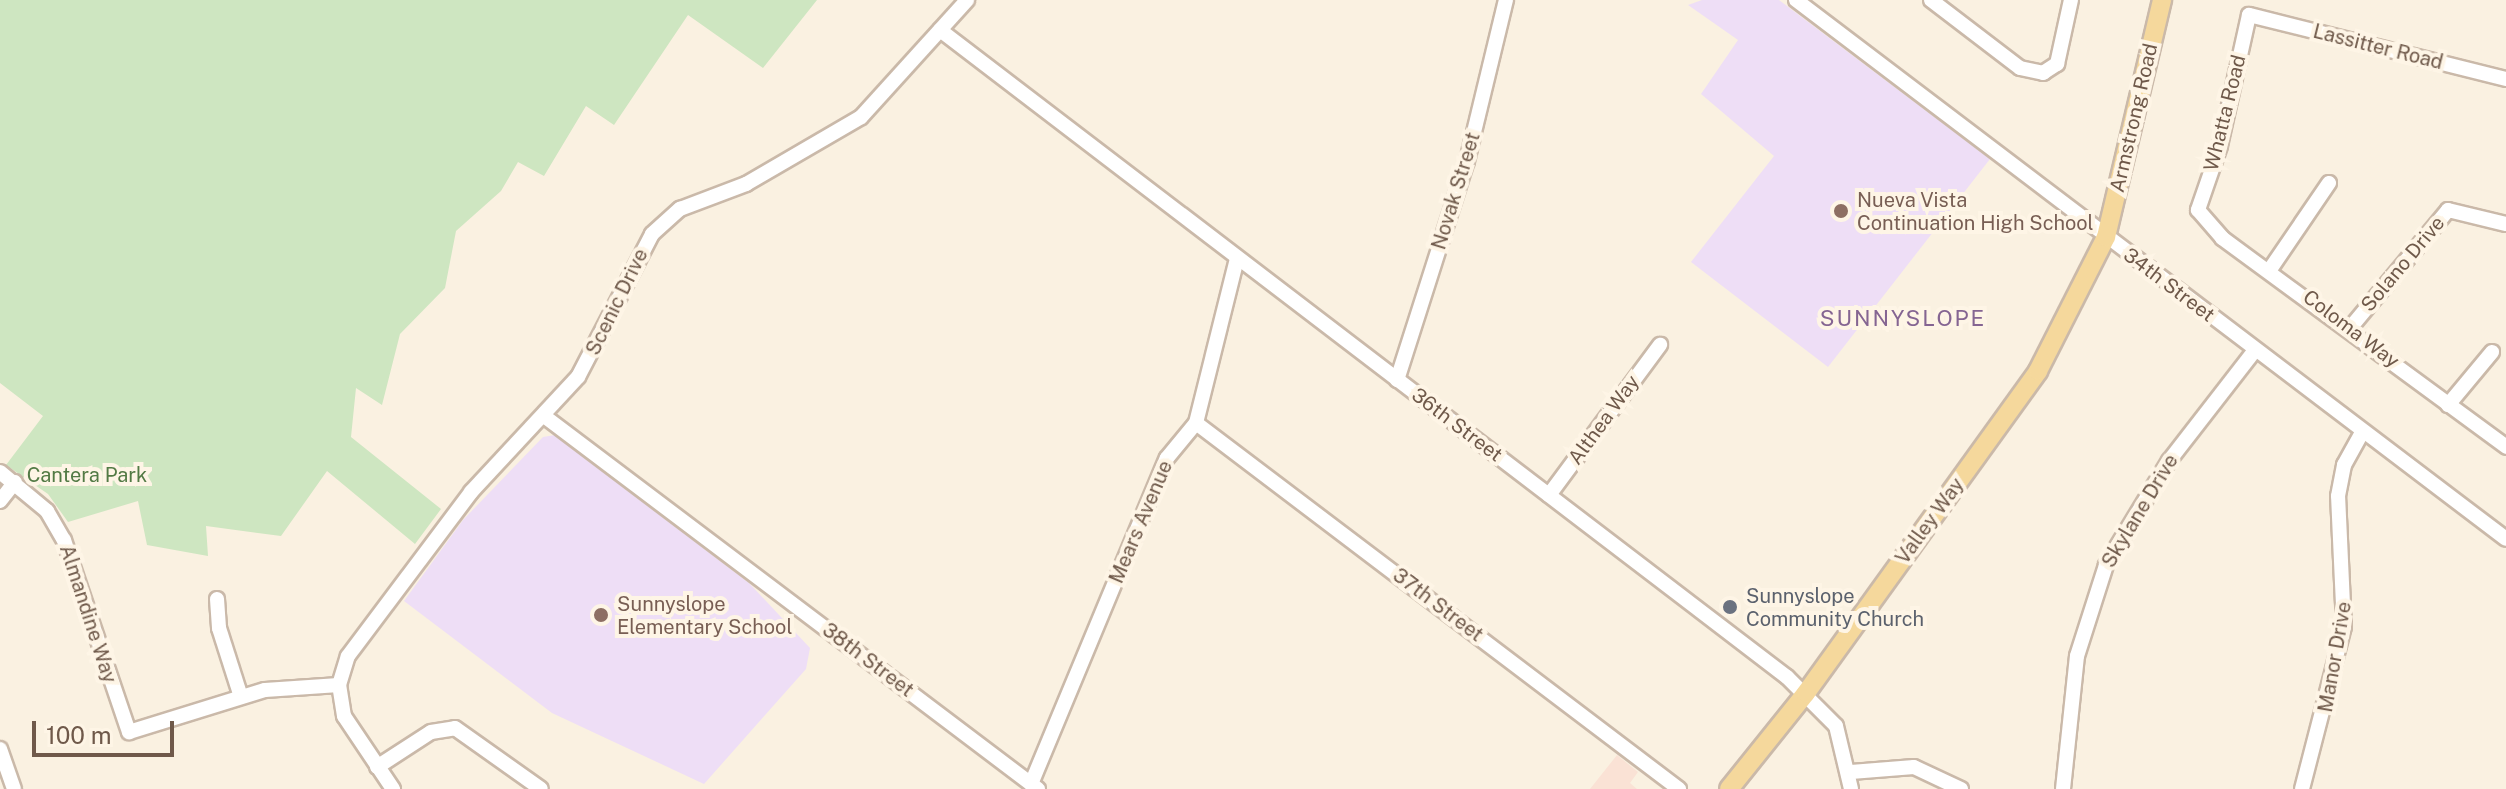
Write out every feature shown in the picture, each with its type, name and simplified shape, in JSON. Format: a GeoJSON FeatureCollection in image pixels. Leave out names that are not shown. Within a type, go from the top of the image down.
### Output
{"type":"FeatureCollection","features":[{"type":"Feature","properties":{"kind":"main road","name":"Armstrong Road"},"geometry":{"type":"LineString","coordinates":[[2106,237],[2162,0]]}},
{"type":"Feature","properties":{"kind":"main road","name":"Valley Way"},"geometry":{"type":"LineString","coordinates":[[1729,789],[1806,693],[2038,371],[2106,237]]}},
{"type":"Feature","properties":{"kind":"street","name":"Scenic Drive"},"geometry":{"type":"LineString","coordinates":[[339,685],[358,641],[443,526],[544,416],[591,356],[634,260],[660,224],[850,125],[967,0]]}},
{"type":"Feature","properties":{"kind":"street","name":"Novak Street"},"geometry":{"type":"LineString","coordinates":[[1397,380],[1467,161],[1506,0]]}},
{"type":"Feature","properties":{"kind":"street","name":"34th Street"},"geometry":{"type":"LineString","coordinates":[[1796,0],[2506,539]]}},
{"type":"Feature","properties":{"kind":"street"},"geometry":{"type":"LineString","coordinates":[[1931,0],[2020,68],[2043,73],[2057,64],[2071,0]]}},
{"type":"Feature","properties":{"kind":"street","name":"Lassitter Road"},"geometry":{"type":"LineString","coordinates":[[2249,15],[2506,79]]}},
{"type":"Feature","properties":{"kind":"street","name":"Whatta Road"},"geometry":{"type":"LineString","coordinates":[[2198,210],[2220,146],[2249,15]]}},
{"type":"Feature","properties":{"kind":"street","name":"36th Street"},"geometry":{"type":"LineString","coordinates":[[940,30],[1806,693],[1836,726],[1851,772],[1851,789]]}},
{"type":"Feature","properties":{"kind":"street"},"geometry":{"type":"LineString","coordinates":[[2271,268],[2329,183]]}},
{"type":"Feature","properties":{"kind":"street","name":"Coloma Way"},"geometry":{"type":"LineString","coordinates":[[2198,210],[2222,238],[2271,268],[2506,447]]}},
{"type":"Feature","properties":{"kind":"street","name":"Solano Drive"},"geometry":{"type":"LineString","coordinates":[[2351,327],[2448,210],[2506,224]]}},
{"type":"Feature","properties":{"kind":"street","name":"Mears Avenue"},"geometry":{"type":"LineString","coordinates":[[1034,787],[1162,467],[1196,423],[1237,258]]}},
{"type":"Feature","properties":{"kind":"street","name":"Althea Way"},"geometry":{"type":"LineString","coordinates":[[1549,495],[1660,345]]}},
{"type":"Feature","properties":{"kind":"street","name":"Skylane Drive"},"geometry":{"type":"LineString","coordinates":[[2063,789],[2077,656],[2106,565],[2169,461],[2255,350]]}},
{"type":"Feature","properties":{"kind":"street"},"geometry":{"type":"LineString","coordinates":[[2448,405],[2492,352]]}},
{"type":"Feature","properties":{"kind":"street","name":"38th Street"},"geometry":{"type":"LineString","coordinates":[[544,416],[1034,787]]}},
{"type":"Feature","properties":{"kind":"street","name":"37th Street"},"geometry":{"type":"LineString","coordinates":[[1196,423],[1679,789]]}},
{"type":"Feature","properties":{"kind":"street","name":"Manor Drive"},"geometry":{"type":"LineString","coordinates":[[2302,789],[2344,627],[2338,496],[2344,465],[2362,432]]}},
{"type":"Feature","properties":{"kind":"street","name":"Almandine Way"},"geometry":{"type":"LineString","coordinates":[[0,472],[47,511],[64,540],[129,732],[241,697]]}},
{"type":"Feature","properties":{"kind":"street"},"geometry":{"type":"LineString","coordinates":[[0,501],[15,482]]}},
{"type":"Feature","properties":{"kind":"street"},"geometry":{"type":"LineString","coordinates":[[217,599],[241,697],[339,685],[344,716],[393,789]]}},
{"type":"Feature","properties":{"kind":"street"},"geometry":{"type":"LineString","coordinates":[[377,767],[431,732],[455,728],[541,789]]}},
{"type":"Feature","properties":{"kind":"street"},"geometry":{"type":"LineString","coordinates":[[0,749],[14,789]]}},
{"type":"Feature","properties":{"kind":"street"},"geometry":{"type":"LineString","coordinates":[[1851,772],[1914,767],[1961,789]]}},
{"type":"Feature","properties":{"kind":"shaded area","name":"Nueva Vista Continuation High School"},"geometry":{"type":"Polygon","coordinates":[[[1702,0],[1779,0],[1990,159],[1828,367],[1691,262],[1774,156],[1701,94],[1738,40],[1688,5],[1702,0]]]}},
{"type":"Feature","properties":{"kind":"shaded area","name":"Sunnyslope Elementary School"},"geometry":{"type":"Polygon","coordinates":[[[555,435],[749,583],[810,648],[806,669],[704,784],[552,713],[404,601],[463,520],[543,437],[555,435]]]}},
{"type":"Feature","properties":{"kind":"shaded area"},"geometry":{"type":"Polygon","coordinates":[[[1617,755],[1638,772],[1630,783],[1637,789],[1590,789],[1617,755]]]}},
{"type":"Feature","properties":{"kind":"green space","name":"Cantera Park"},"geometry":{"type":"Polygon","coordinates":[[[0,0],[817,0],[763,68],[688,15],[614,125],[586,106],[544,176],[518,162],[501,191],[456,231],[445,288],[400,334],[382,405],[356,388],[351,437],[441,509],[415,544],[327,471],[281,536],[206,526],[208,556],[147,545],[138,501],[68,522],[48,494],[6,465],[43,416],[0,383],[0,0]]]}},
{"type":"Feature","properties":{"kind":"place","name":"Nueva Vista Continuation High School"},"geometry":{"type":"Point","coordinates":[1841,211]}},
{"type":"Feature","properties":{"kind":"place","name":"Sunnyslope Community Church"},"geometry":{"type":"Point","coordinates":[1730,607]}},
{"type":"Feature","properties":{"kind":"place","name":"Sunnyslope Elementary School"},"geometry":{"type":"Point","coordinates":[601,615]}},
{"type":"Feature","properties":{"kind":"district","name":"SUNNYSLOPE"},"geometry":{"type":"Point","coordinates":[1903,319]}}]}
